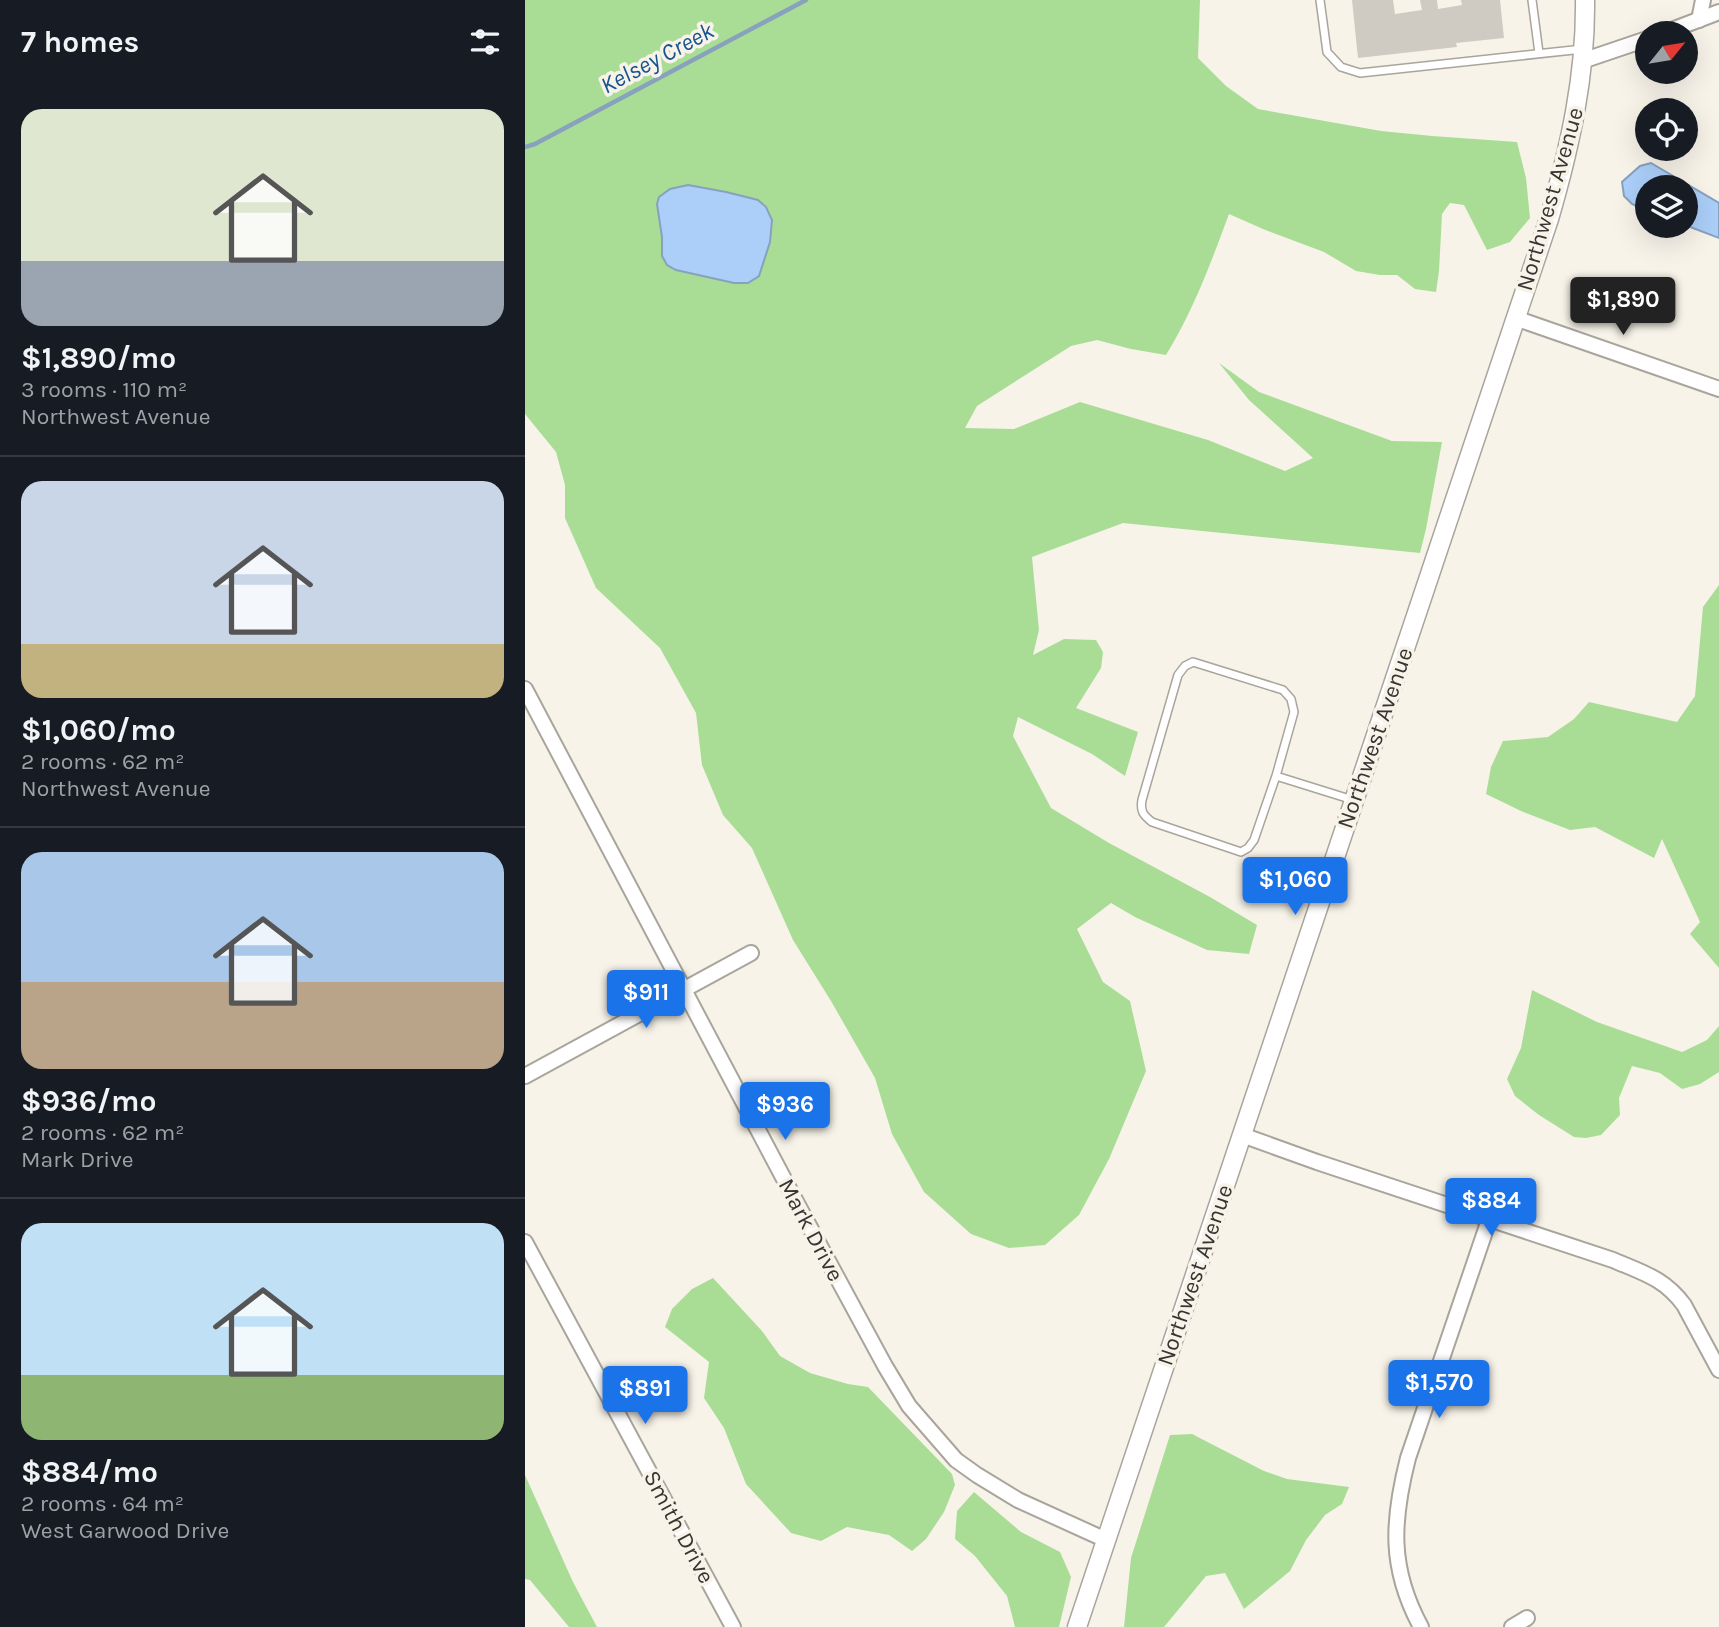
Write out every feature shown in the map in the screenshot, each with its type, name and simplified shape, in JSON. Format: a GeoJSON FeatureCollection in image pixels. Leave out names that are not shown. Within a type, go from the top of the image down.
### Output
{"type":"FeatureCollection","features":[{"type":"Feature","properties":{"kind":"street","name":"Northwest Avenue"},"geometry":{"type":"LineString","coordinates":[[1077,1627],[1549,219],[1572,133],[1580,89],[1585,0]]}},
{"type":"Feature","properties":{"kind":"street"},"geometry":{"type":"LineString","coordinates":[[1699,20],[1703,0]]}},
{"type":"Feature","properties":{"kind":"street"},"geometry":{"type":"LineString","coordinates":[[1699,20],[1719,12]]}},
{"type":"Feature","properties":{"kind":"street"},"geometry":{"type":"LineString","coordinates":[[1583,55],[1635,42]]}},
{"type":"Feature","properties":{"kind":"street"},"geometry":{"type":"LineString","coordinates":[[1515,318],[1719,389]]}},
{"type":"Feature","properties":{"kind":"street","name":"Mark Drive"},"geometry":{"type":"LineString","coordinates":[[525,689],[846,1295],[909,1406],[956,1460],[977,1475],[1018,1500],[1106,1540]]}},
{"type":"Feature","properties":{"kind":"street"},"geometry":{"type":"LineString","coordinates":[[525,1076],[751,953]]}},
{"type":"Feature","properties":{"kind":"street"},"geometry":{"type":"LineString","coordinates":[[1242,1135],[1613,1260],[1658,1279],[1684,1305],[1719,1370]]}},
{"type":"Feature","properties":{"kind":"street"},"geometry":{"type":"LineString","coordinates":[[1420,1627],[1399,1572],[1395,1520],[1400,1490],[1408,1458],[1489,1220]]}},
{"type":"Feature","properties":{"kind":"street","name":"Smith Drive"},"geometry":{"type":"LineString","coordinates":[[525,1242],[733,1627]]}},
{"type":"Feature","properties":{"kind":"street"},"geometry":{"type":"LineString","coordinates":[[1512,1627],[1527,1618]]}},
{"type":"Feature","properties":{"kind":"lane"},"geometry":{"type":"LineString","coordinates":[[1320,0],[1327,52],[1341,67],[1360,73],[1539,53],[1583,55]]}},
{"type":"Feature","properties":{"kind":"lane"},"geometry":{"type":"LineString","coordinates":[[1532,0],[1539,53]]}},
{"type":"Feature","properties":{"kind":"lane"},"geometry":{"type":"LineString","coordinates":[[1193,662],[1283,691],[1291,699],[1294,712],[1276,776],[1254,841],[1241,852],[1151,822],[1143,815],[1142,800],[1178,675],[1185,666],[1193,662]]}},
{"type":"Feature","properties":{"kind":"lane"},"geometry":{"type":"LineString","coordinates":[[1276,776],[1354,800]]}},
{"type":"Feature","properties":{"kind":"green space"},"geometry":{"type":"Polygon","coordinates":[[[525,0],[1200,0],[1198,58],[1226,86],[1258,109],[1381,131],[1517,142],[1526,178],[1530,218],[1510,242],[1487,250],[1464,205],[1450,203],[1442,214],[1436,292],[1415,289],[1397,275],[1356,271],[1324,252],[1229,214],[1193,304],[1166,355],[1097,340],[1071,346],[977,406],[965,428],[1014,429],[1080,402],[1208,440],[1285,471],[1313,458],[1249,400],[1219,363],[1259,392],[1392,441],[1442,442],[1420,553],[1123,523],[1032,557],[1039,630],[1033,655],[1064,639],[1096,640],[1103,652],[1101,668],[1076,708],[1138,732],[1125,776],[1092,754],[1018,717],[1013,736],[1051,808],[1257,925],[1249,954],[1207,950],[1111,903],[1077,929],[1103,982],[1130,1001],[1146,1071],[1109,1159],[1079,1215],[1045,1245],[1009,1248],[971,1234],[924,1192],[892,1134],[875,1078],[793,940],[752,848],[723,815],[702,765],[696,713],[660,648],[596,588],[565,518],[565,485],[556,452],[525,414],[525,0]]]}},
{"type":"Feature","properties":{"kind":"green space"},"geometry":{"type":"Polygon","coordinates":[[[1719,585],[1719,968],[1690,934],[1700,922],[1662,839],[1654,858],[1595,827],[1570,830],[1486,794],[1491,767],[1503,741],[1548,737],[1574,719],[1589,702],[1677,722],[1695,696],[1703,607],[1719,585]]]}},
{"type":"Feature","properties":{"kind":"green space"},"geometry":{"type":"Polygon","coordinates":[[[1532,990],[1597,1022],[1682,1052],[1707,1040],[1719,1026],[1719,1072],[1700,1084],[1682,1089],[1660,1073],[1632,1066],[1619,1098],[1620,1115],[1601,1135],[1574,1137],[1515,1096],[1507,1079],[1521,1048],[1532,990]]]}},
{"type":"Feature","properties":{"kind":"green space"},"geometry":{"type":"Polygon","coordinates":[[[713,1278],[762,1331],[780,1356],[810,1373],[868,1387],[952,1474],[955,1485],[944,1512],[926,1539],[912,1551],[889,1535],[847,1527],[821,1541],[791,1533],[746,1484],[724,1428],[704,1398],[709,1362],[665,1327],[672,1309],[692,1289],[713,1278]]]}},
{"type":"Feature","properties":{"kind":"green space"},"geometry":{"type":"Polygon","coordinates":[[[1192,1434],[1264,1471],[1287,1479],[1349,1487],[1342,1504],[1325,1515],[1306,1540],[1290,1571],[1244,1609],[1225,1573],[1206,1576],[1164,1627],[1124,1627],[1131,1558],[1170,1435],[1192,1434]]]}},
{"type":"Feature","properties":{"kind":"green space"},"geometry":{"type":"Polygon","coordinates":[[[525,1475],[573,1582],[597,1627],[569,1627],[530,1580],[525,1579],[525,1475]]]}},
{"type":"Feature","properties":{"kind":"green space"},"geometry":{"type":"Polygon","coordinates":[[[974,1492],[1021,1532],[1060,1552],[1071,1577],[1059,1627],[1015,1627],[1007,1596],[975,1556],[955,1539],[957,1511],[974,1492]]]}},
{"type":"Feature","properties":{"kind":"water"},"geometry":{"type":"Polygon","coordinates":[[[1651,163],[1671,175],[1635,175],[1635,205],[1624,196],[1622,182],[1640,166],[1651,163]]]}},
{"type":"Feature","properties":{"kind":"water"},"geometry":{"type":"Polygon","coordinates":[[[688,185],[758,200],[766,207],[772,220],[770,242],[759,276],[748,283],[734,283],[676,270],[667,265],[662,256],[657,204],[659,197],[670,189],[688,185]]]}},
{"type":"Feature","properties":{"kind":"water"},"geometry":{"type":"Polygon","coordinates":[[[1698,191],[1719,203],[1719,238],[1698,230],[1698,191]]]}},
{"type":"Feature","properties":{"kind":"building"},"geometry":{"type":"Polygon","coordinates":[[[1352,0],[1393,0],[1395,14],[1422,10],[1420,0],[1437,0],[1438,9],[1462,5],[1461,0],[1500,0],[1504,38],[1456,43],[1457,47],[1358,58],[1352,0]]]}},
{"type":"Feature","properties":{"kind":"waterway","name":"Kelsey Creek"},"geometry":{"type":"LineString","coordinates":[[525,147],[806,0]]}}]}
